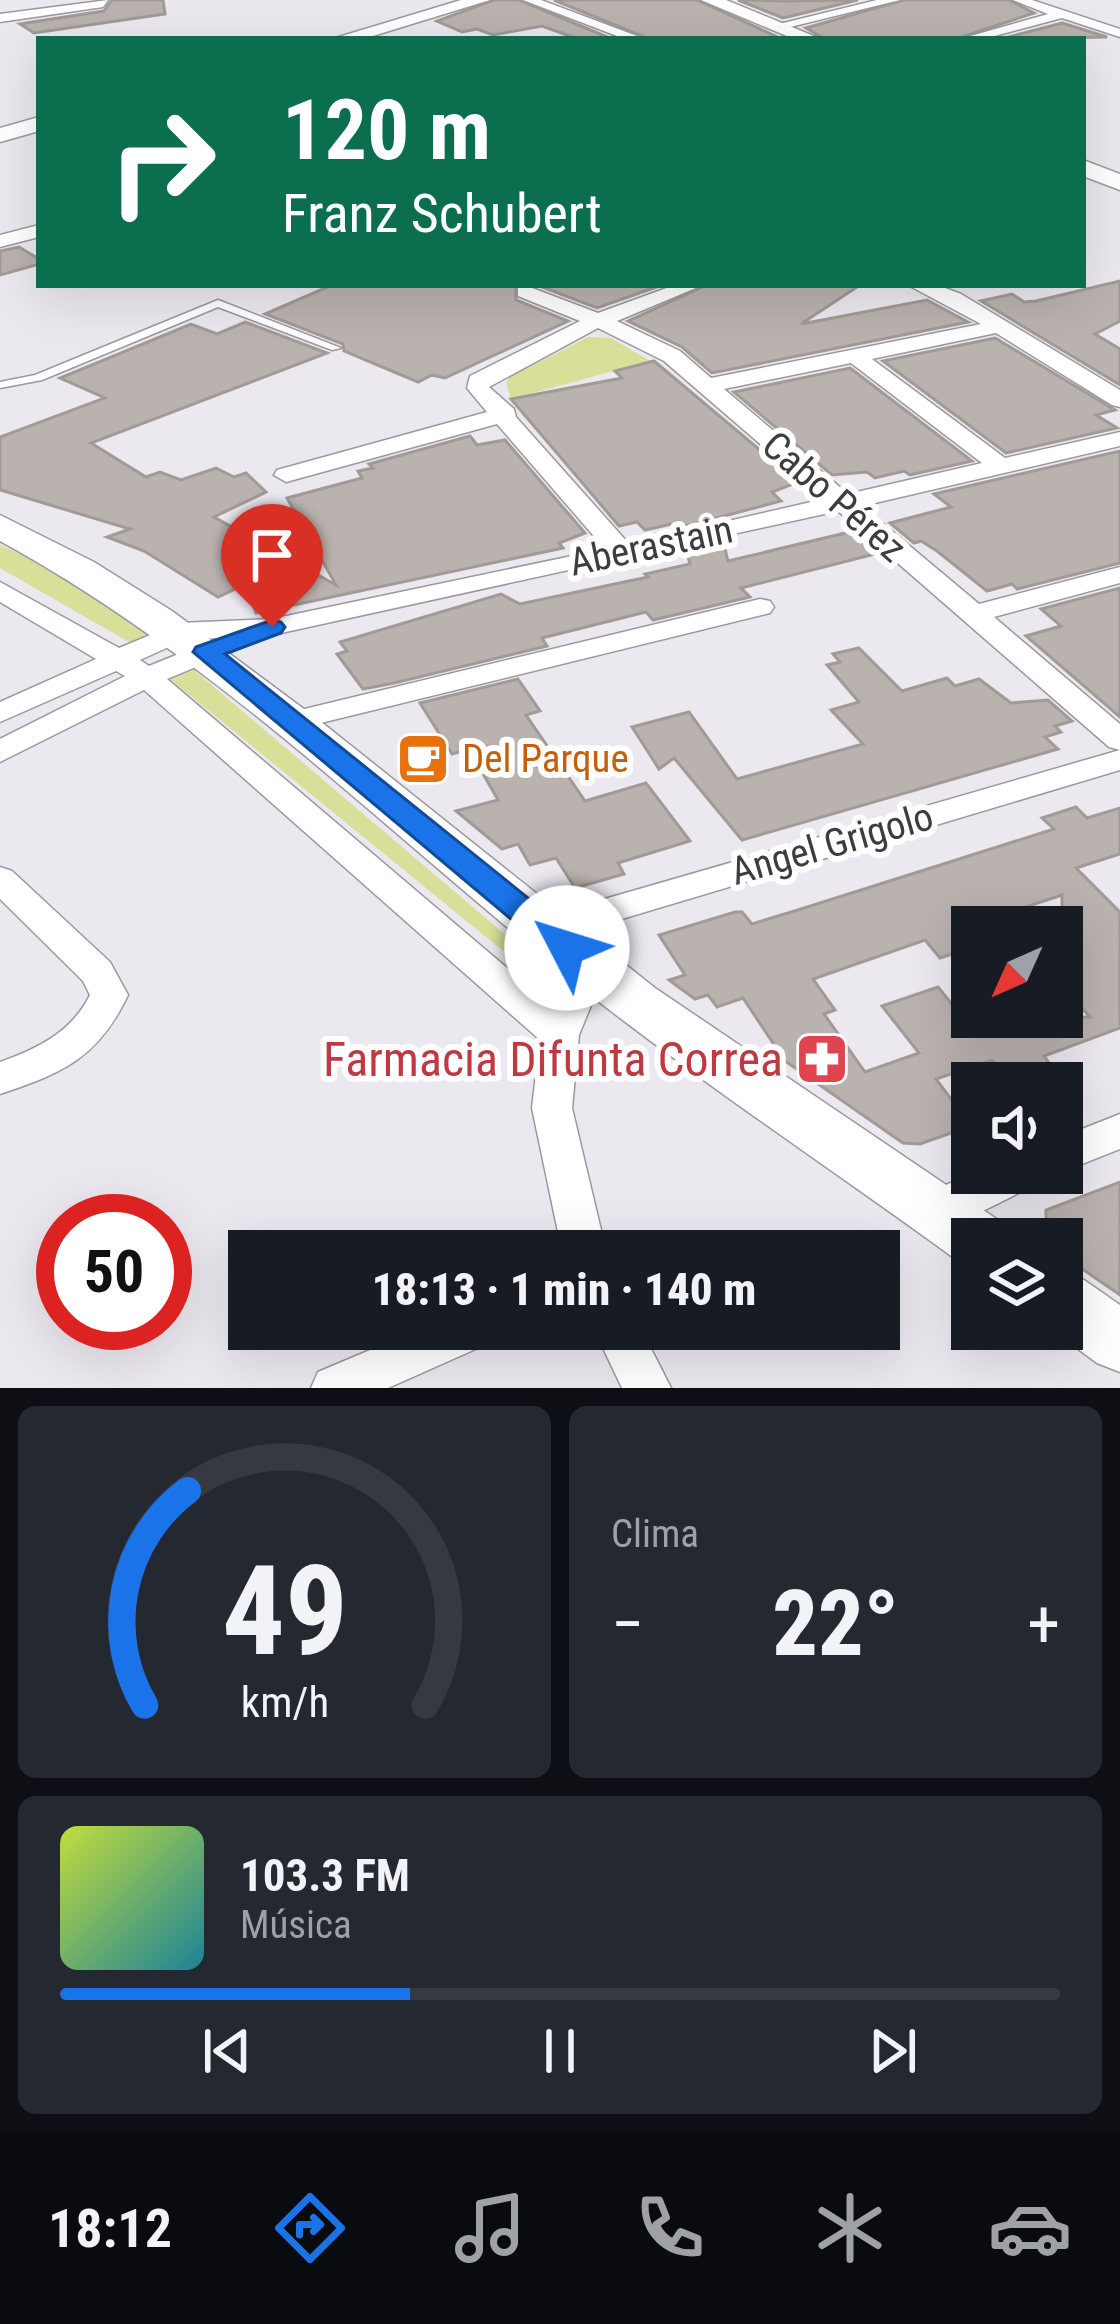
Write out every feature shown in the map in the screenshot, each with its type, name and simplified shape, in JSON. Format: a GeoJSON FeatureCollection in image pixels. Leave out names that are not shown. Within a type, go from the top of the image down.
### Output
{"type":"FeatureCollection","features":[{"type":"Feature","properties":{"kind":"main road"},"geometry":{"type":"LineString","coordinates":[[352,36],[481,0]]}},
{"type":"Feature","properties":{"kind":"main road"},"geometry":{"type":"LineString","coordinates":[[710,0],[803,36]]}},
{"type":"Feature","properties":{"kind":"main road"},"geometry":{"type":"LineString","coordinates":[[0,135],[36,125]]}},
{"type":"Feature","properties":{"kind":"main road"},"geometry":{"type":"LineString","coordinates":[[1086,168],[1120,184]]}},
{"type":"Feature","properties":{"kind":"main road"},"geometry":{"type":"LineString","coordinates":[[0,526],[73,562],[193,642],[589,966],[951,1221]]}},
{"type":"Feature","properties":{"kind":"main road"},"geometry":{"type":"LineString","coordinates":[[1083,1315],[1120,1342]]}},
{"type":"Feature","properties":{"kind":"street"},"geometry":{"type":"LineString","coordinates":[[20,0],[47,11]]}},
{"type":"Feature","properties":{"kind":"street"},"geometry":{"type":"LineString","coordinates":[[529,0],[630,36]]}},
{"type":"Feature","properties":{"kind":"street"},"geometry":{"type":"LineString","coordinates":[[1019,0],[1120,33]]}},
{"type":"Feature","properties":{"kind":"street"},"geometry":{"type":"LineString","coordinates":[[778,26],[883,1]]}},
{"type":"Feature","properties":{"kind":"street"},"geometry":{"type":"LineString","coordinates":[[0,18],[103,3]]}},
{"type":"Feature","properties":{"kind":"street"},"geometry":{"type":"LineString","coordinates":[[979,36],[1063,14]]}},
{"type":"Feature","properties":{"kind":"street"},"geometry":{"type":"LineString","coordinates":[[0,241],[36,232]]}},
{"type":"Feature","properties":{"kind":"street"},"geometry":{"type":"LineString","coordinates":[[623,554],[478,388],[484,374],[598,320],[685,288]]}},
{"type":"Feature","properties":{"kind":"street"},"geometry":{"type":"LineString","coordinates":[[926,288],[954,298],[1120,400]]}},
{"type":"Feature","properties":{"kind":"street","name":"Cabo Pérez"},"geometry":{"type":"LineString","coordinates":[[525,292],[672,356],[1120,740]]}},
{"type":"Feature","properties":{"kind":"street"},"geometry":{"type":"LineString","coordinates":[[706,386],[1000,326]]}},
{"type":"Feature","properties":{"kind":"street"},"geometry":{"type":"LineString","coordinates":[[855,356],[1003,468]]}},
{"type":"Feature","properties":{"kind":"street"},"geometry":{"type":"LineString","coordinates":[[286,475],[506,415]]}},
{"type":"Feature","properties":{"kind":"street","name":"Aberastain"},"geometry":{"type":"LineString","coordinates":[[133,668],[193,642],[623,554],[1120,439]]}},
{"type":"Feature","properties":{"kind":"street"},"geometry":{"type":"LineString","coordinates":[[971,615],[1120,575]]}},
{"type":"Feature","properties":{"kind":"street"},"geometry":{"type":"LineString","coordinates":[[0,590],[133,668],[560,1035]]}},
{"type":"Feature","properties":{"kind":"street"},"geometry":{"type":"LineString","coordinates":[[292,722],[760,607]]}},
{"type":"Feature","properties":{"kind":"street"},"geometry":{"type":"LineString","coordinates":[[0,713],[133,668]]}},
{"type":"Feature","properties":{"kind":"street"},"geometry":{"type":"LineString","coordinates":[[0,752],[133,668]]}},
{"type":"Feature","properties":{"kind":"street","name":"Angel Grigolo"},"geometry":{"type":"LineString","coordinates":[[545,929],[1120,760]]}},
{"type":"Feature","properties":{"kind":"street"},"geometry":{"type":"LineString","coordinates":[[0,879],[97,972],[110,995],[100,1018],[59,1058],[0,1078]]}},
{"type":"Feature","properties":{"kind":"street"},"geometry":{"type":"LineString","coordinates":[[579,1230],[553,1108],[560,1035],[589,966]]}},
{"type":"Feature","properties":{"kind":"street"},"geometry":{"type":"LineString","coordinates":[[1083,1146],[1120,1131]]}},
{"type":"Feature","properties":{"kind":"street"},"geometry":{"type":"LineString","coordinates":[[934,1209],[970,1194]]}},
{"type":"Feature","properties":{"kind":"street"},"geometry":{"type":"LineString","coordinates":[[335,1388],[423,1350]]}},
{"type":"Feature","properties":{"kind":"street"},"geometry":{"type":"LineString","coordinates":[[628,1350],[647,1388]]}},
{"type":"Feature","properties":{"kind":"lane"},"geometry":{"type":"LineString","coordinates":[[0,386],[38,378],[218,303],[336,348]]}},
{"type":"Feature","properties":{"kind":"green space"},"geometry":{"type":"Polygon","coordinates":[[[588,337],[611,338],[650,361],[511,399],[506,383],[510,377],[588,337]]]}},
{"type":"Feature","properties":{"kind":"green space"},"geometry":{"type":"Polygon","coordinates":[[[0,545],[152,632],[129,642],[0,568],[0,545]]]}},
{"type":"Feature","properties":{"kind":"green space"},"geometry":{"type":"Polygon","coordinates":[[[194,670],[529,955],[518,963],[171,680],[194,670]]]}},
{"type":"Feature","properties":{"kind":"building"},"geometry":{"type":"Polygon","coordinates":[[[112,0],[163,0],[165,14],[34,33],[20,24],[104,11],[112,0]]]}},
{"type":"Feature","properties":{"kind":"building"},"geometry":{"type":"Polygon","coordinates":[[[494,0],[519,0],[605,36],[570,36],[542,26],[493,35],[477,29],[462,32],[437,21],[494,0]]]}},
{"type":"Feature","properties":{"kind":"building"},"geometry":{"type":"Polygon","coordinates":[[[554,0],[697,0],[775,36],[642,36],[554,0]]]}},
{"type":"Feature","properties":{"kind":"building"},"geometry":{"type":"Polygon","coordinates":[[[738,0],[789,1],[858,0],[783,18],[738,0]]]}},
{"type":"Feature","properties":{"kind":"building"},"geometry":{"type":"Polygon","coordinates":[[[904,0],[1009,0],[1034,13],[965,36],[820,36],[806,28],[904,0]]]}},
{"type":"Feature","properties":{"kind":"building"},"geometry":{"type":"Polygon","coordinates":[[[1062,23],[1107,37],[1086,36],[1012,36],[1062,23]]]}},
{"type":"Feature","properties":{"kind":"building"},"geometry":{"type":"Polygon","coordinates":[[[19,247],[36,257],[36,265],[0,275],[0,251],[19,247]]]}},
{"type":"Feature","properties":{"kind":"building"},"geometry":{"type":"Polygon","coordinates":[[[1120,281],[1120,321],[1095,334],[1120,349],[1120,385],[981,301],[1012,294],[1024,302],[1036,301],[1120,281]]]}},
{"type":"Feature","properties":{"kind":"building"},"geometry":{"type":"Polygon","coordinates":[[[325,288],[515,288],[516,300],[568,321],[445,378],[432,375],[418,382],[344,351],[343,344],[265,314],[325,288]]]}},
{"type":"Feature","properties":{"kind":"building"},"geometry":{"type":"Polygon","coordinates":[[[545,288],[654,288],[597,308],[545,288]]]}},
{"type":"Feature","properties":{"kind":"building"},"geometry":{"type":"Polygon","coordinates":[[[700,288],[855,288],[801,324],[927,300],[968,322],[712,373],[682,347],[628,321],[700,288]]]}},
{"type":"Feature","properties":{"kind":"building"},"geometry":{"type":"Polygon","coordinates":[[[245,322],[327,353],[91,443],[146,477],[160,472],[181,480],[216,468],[234,477],[246,473],[266,492],[214,517],[336,585],[287,498],[362,478],[358,471],[373,468],[369,464],[470,436],[477,445],[505,440],[585,533],[559,543],[563,548],[256,613],[246,584],[218,597],[144,551],[107,537],[130,529],[0,490],[0,437],[105,398],[60,378],[191,324],[217,334],[245,322]]]}},
{"type":"Feature","properties":{"kind":"building"},"geometry":{"type":"Polygon","coordinates":[[[995,338],[1115,410],[1096,415],[1117,428],[1006,453],[883,361],[995,338]]]}},
{"type":"Feature","properties":{"kind":"building"},"geometry":{"type":"Polygon","coordinates":[[[654,361],[798,482],[772,492],[781,501],[682,527],[680,522],[645,530],[637,522],[619,526],[511,399],[622,378],[615,371],[654,361]]]}},
{"type":"Feature","properties":{"kind":"building"},"geometry":{"type":"Polygon","coordinates":[[[850,368],[972,461],[910,475],[904,471],[875,478],[867,472],[832,475],[734,392],[850,368]]]}},
{"type":"Feature","properties":{"kind":"building"},"geometry":{"type":"Polygon","coordinates":[[[1120,451],[1120,563],[1017,589],[1012,584],[987,591],[937,551],[921,541],[914,543],[890,523],[951,507],[934,494],[1120,451]]]}},
{"type":"Feature","properties":{"kind":"building"},"geometry":{"type":"Polygon","coordinates":[[[854,531],[879,553],[741,588],[750,597],[653,620],[646,612],[542,638],[547,646],[394,683],[363,689],[337,654],[347,651],[340,642],[501,594],[520,604],[648,577],[645,574],[690,564],[686,549],[723,541],[728,561],[854,531]]]}},
{"type":"Feature","properties":{"kind":"building"},"geometry":{"type":"Polygon","coordinates":[[[1120,588],[1120,717],[1026,636],[1061,626],[1041,609],[1120,588]]]}},
{"type":"Feature","properties":{"kind":"building"},"geometry":{"type":"Polygon","coordinates":[[[859,648],[902,691],[947,678],[955,686],[979,679],[1011,703],[1048,700],[1072,721],[1055,726],[1061,732],[1045,737],[1058,749],[742,840],[674,758],[659,769],[632,727],[689,712],[737,779],[863,744],[831,710],[859,702],[827,665],[840,662],[833,654],[859,648]]]}},
{"type":"Feature","properties":{"kind":"building"},"geometry":{"type":"Polygon","coordinates":[[[518,679],[540,711],[526,715],[585,801],[646,783],[690,841],[618,863],[624,874],[575,888],[556,858],[530,865],[518,844],[502,849],[456,811],[498,800],[469,749],[452,754],[420,703],[518,679]]]}},
{"type":"Feature","properties":{"kind":"building"},"geometry":{"type":"Polygon","coordinates":[[[1076,807],[1087,818],[1120,808],[1120,854],[1076,868],[1120,912],[1120,1028],[1044,1056],[1048,1062],[951,1062],[951,1074],[936,1079],[951,1099],[951,1133],[920,1144],[903,1143],[785,1061],[743,998],[717,1007],[708,995],[695,999],[669,980],[685,975],[659,935],[735,912],[742,912],[752,924],[1054,829],[1042,818],[1076,807]],[[1062,895],[1028,906],[951,906],[951,955],[940,958],[925,940],[813,979],[835,1010],[824,1014],[865,1072],[919,1053],[882,1006],[938,987],[951,1003],[951,1038],[1083,1038],[1083,1017],[1090,1017],[1083,1009],[1083,906],[1062,906],[1062,895]]]}},
{"type":"Feature","properties":{"kind":"building"},"geometry":{"type":"Polygon","coordinates":[[[1120,1182],[1120,1295],[1083,1269],[1083,1218],[1046,1218],[1046,1210],[1120,1182]]]}},
{"type":"Feature","properties":{"kind":"place","name":"Del Parque"},"geometry":{"type":"Point","coordinates":[423,759]}},
{"type":"Feature","properties":{"kind":"place","name":"Farmacia Difunta Correa"},"geometry":{"type":"Point","coordinates":[822,1059]}},
{"type":"Feature","properties":{"kind":"route"},"geometry":{"type":"LineString","coordinates":[[272,627],[206,652],[567,948]]}}]}
